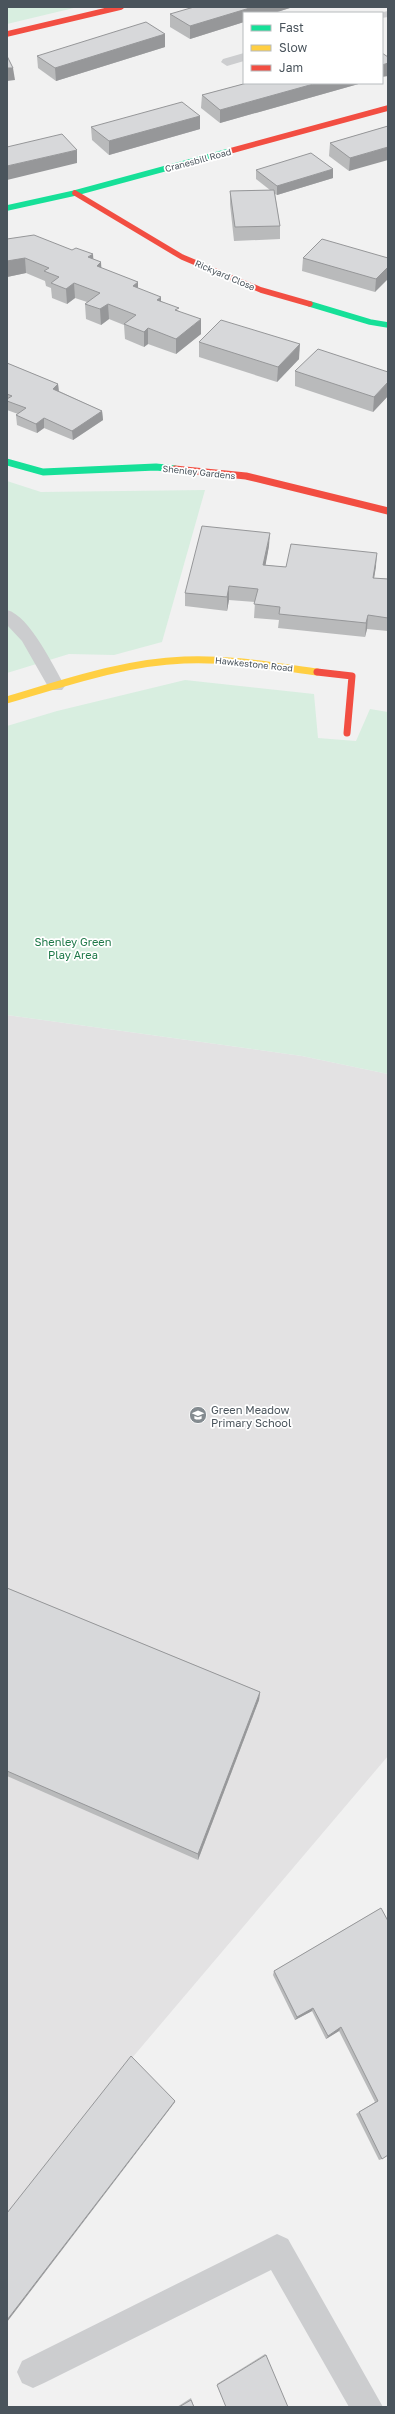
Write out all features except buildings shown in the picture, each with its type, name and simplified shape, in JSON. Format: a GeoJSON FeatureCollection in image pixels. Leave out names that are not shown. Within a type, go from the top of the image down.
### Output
{"type":"FeatureCollection","features":[{"type":"Feature","properties":{"kind":"street"},"geometry":{"type":"LineString","coordinates":[[7,34],[121,7]]}},
{"type":"Feature","properties":{"kind":"street"},"geometry":{"type":"LineString","coordinates":[[227,62],[243,57]]}},
{"type":"Feature","properties":{"kind":"street","name":"Cranesbill Road"},"geometry":{"type":"LineString","coordinates":[[7,208],[75,193],[388,108]]}},
{"type":"Feature","properties":{"kind":"street","name":"Rickyard Close"},"geometry":{"type":"LineString","coordinates":[[75,193],[182,257],[254,287],[370,322],[388,325]]}},
{"type":"Feature","properties":{"kind":"street","name":"Shenley Gardens"},"geometry":{"type":"LineString","coordinates":[[7,462],[43,472],[156,467],[246,476],[388,511]]}},
{"type":"Feature","properties":{"kind":"street"},"geometry":{"type":"LineString","coordinates":[[7,614],[29,638],[56,686]]}},
{"type":"Feature","properties":{"kind":"street","name":"Hawkestone Road"},"geometry":{"type":"LineString","coordinates":[[7,700],[56,686],[164,662],[223,660],[352,676],[346,733]]}},
{"type":"Feature","properties":{"kind":"street"},"geometry":{"type":"LineString","coordinates":[[34,2372],[277,2250],[367,2407]]}},
{"type":"Feature","properties":{"kind":"shaded area","name":"Green Meadow Primary School"},"geometry":{"type":"Polygon","coordinates":[[[7,1015],[302,1056],[388,1074],[388,1756],[132,2058],[7,2216],[7,1015]]]}},
{"type":"Feature","properties":{"kind":"green space"},"geometry":{"type":"Polygon","coordinates":[[[7,7],[78,7],[7,24],[7,7]]]}},
{"type":"Feature","properties":{"kind":"green space"},"geometry":{"type":"Polygon","coordinates":[[[7,481],[41,492],[205,490],[162,642],[114,655],[69,654],[7,673],[7,481]]]}},
{"type":"Feature","properties":{"kind":"green space","name":"Shenley Green Play Area"},"geometry":{"type":"Polygon","coordinates":[[[185,680],[314,694],[318,738],[356,741],[370,709],[388,712],[388,1074],[302,1056],[7,1015],[7,726],[57,711],[185,680]]]}},
{"type":"Feature","properties":{"kind":"traffic: fast"},"geometry":{"type":"LineString","coordinates":[[7,208],[75,193],[230,151]]}},
{"type":"Feature","properties":{"kind":"traffic: fast"},"geometry":{"type":"LineString","coordinates":[[310,304],[370,322],[388,325]]}},
{"type":"Feature","properties":{"kind":"traffic: fast"},"geometry":{"type":"LineString","coordinates":[[7,462],[43,472],[156,467],[175,469]]}},
{"type":"Feature","properties":{"kind":"traffic: slow"},"geometry":{"type":"LineString","coordinates":[[7,700],[65,683],[143,665],[182,660],[202,659],[240,661],[317,672]]}},
{"type":"Feature","properties":{"kind":"traffic: jam"},"geometry":{"type":"LineString","coordinates":[[7,34],[121,7]]}},
{"type":"Feature","properties":{"kind":"traffic: jam"},"geometry":{"type":"LineString","coordinates":[[230,151],[388,108]]}},
{"type":"Feature","properties":{"kind":"traffic: jam"},"geometry":{"type":"LineString","coordinates":[[75,193],[182,257],[261,290],[310,304]]}},
{"type":"Feature","properties":{"kind":"traffic: jam"},"geometry":{"type":"LineString","coordinates":[[175,469],[246,476],[388,511]]}},
{"type":"Feature","properties":{"kind":"traffic: jam"},"geometry":{"type":"LineString","coordinates":[[317,672],[352,676],[347,733]]}},
{"type":"Feature","properties":{"kind":"place","name":"Green Meadow Primary School"},"geometry":{"type":"Point","coordinates":[198,1415]}}]}
